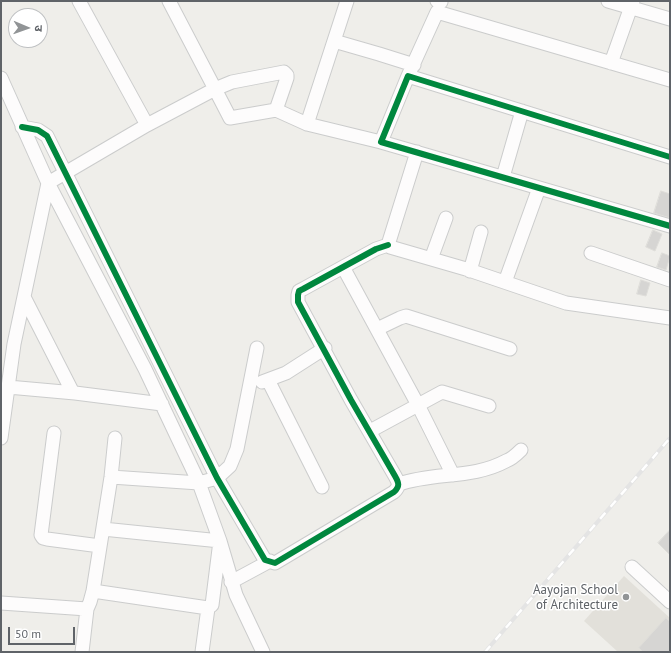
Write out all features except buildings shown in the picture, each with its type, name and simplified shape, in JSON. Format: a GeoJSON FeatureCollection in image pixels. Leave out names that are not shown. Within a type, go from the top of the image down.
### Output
{"type":"FeatureCollection","features":[{"type":"Feature","properties":{"kind":"street"},"geometry":{"type":"LineString","coordinates":[[79,1],[147,125]]}},
{"type":"Feature","properties":{"kind":"street"},"geometry":{"type":"LineString","coordinates":[[169,1],[230,118],[276,110],[307,124],[417,152],[670,226]]}},
{"type":"Feature","properties":{"kind":"street"},"geometry":{"type":"LineString","coordinates":[[307,124],[347,1]]}},
{"type":"Feature","properties":{"kind":"street"},"geometry":{"type":"LineString","coordinates":[[608,1],[632,5],[670,19]]}},
{"type":"Feature","properties":{"kind":"street"},"geometry":{"type":"LineString","coordinates":[[381,142],[439,4],[611,64],[670,80]]}},
{"type":"Feature","properties":{"kind":"street"},"geometry":{"type":"LineString","coordinates":[[611,64],[632,5]]}},
{"type":"Feature","properties":{"kind":"street"},"geometry":{"type":"LineString","coordinates":[[334,41],[379,54],[411,71],[522,111],[670,157]]}},
{"type":"Feature","properties":{"kind":"street"},"geometry":{"type":"LineString","coordinates":[[1,438],[14,344],[48,183],[147,125],[215,89],[232,82],[284,72],[287,74],[287,78],[276,110]]}},
{"type":"Feature","properties":{"kind":"street"},"geometry":{"type":"LineString","coordinates":[[1,78],[4,94],[22,127],[48,183],[145,369],[199,483],[220,541],[231,582],[263,652]]}},
{"type":"Feature","properties":{"kind":"street"},"geometry":{"type":"LineString","coordinates":[[502,177],[522,111]]}},
{"type":"Feature","properties":{"kind":"street"},"geometry":{"type":"LineString","coordinates":[[22,127],[38,130],[47,136],[217,478],[265,560],[275,563],[394,492],[398,488],[399,484]]}},
{"type":"Feature","properties":{"kind":"street"},"geometry":{"type":"LineString","coordinates":[[388,245],[417,152]]}},
{"type":"Feature","properties":{"kind":"street"},"geometry":{"type":"LineString","coordinates":[[505,282],[539,188]]}},
{"type":"Feature","properties":{"kind":"street"},"geometry":{"type":"LineString","coordinates":[[431,259],[446,218]]}},
{"type":"Feature","properties":{"kind":"street"},"geometry":{"type":"LineString","coordinates":[[470,271],[481,232]]}},
{"type":"Feature","properties":{"kind":"street"},"geometry":{"type":"LineString","coordinates":[[399,484],[351,400],[298,302],[299,291],[376,249],[388,245],[390,247],[505,282],[566,303],[670,318]]}},
{"type":"Feature","properties":{"kind":"street"},"geometry":{"type":"LineString","coordinates":[[591,253],[670,280]]}},
{"type":"Feature","properties":{"kind":"street"},"geometry":{"type":"LineString","coordinates":[[343,267],[418,405],[453,475]]}},
{"type":"Feature","properties":{"kind":"street"},"geometry":{"type":"LineString","coordinates":[[24,297],[72,391],[75,393]]}},
{"type":"Feature","properties":{"kind":"street"},"geometry":{"type":"LineString","coordinates":[[377,329],[406,316],[510,349]]}},
{"type":"Feature","properties":{"kind":"street"},"geometry":{"type":"LineString","coordinates":[[112,477],[199,483],[217,478],[230,466],[238,449],[257,348]]}},
{"type":"Feature","properties":{"kind":"street"},"geometry":{"type":"LineString","coordinates":[[322,487],[265,381],[286,373],[324,348]]}},
{"type":"Feature","properties":{"kind":"street"},"geometry":{"type":"LineString","coordinates":[[8,387],[75,393],[162,404]]}},
{"type":"Feature","properties":{"kind":"street"},"geometry":{"type":"LineString","coordinates":[[370,431],[442,392],[489,406]]}},
{"type":"Feature","properties":{"kind":"street"},"geometry":{"type":"LineString","coordinates":[[54,433],[41,535],[43,538],[100,546]]}},
{"type":"Feature","properties":{"kind":"street"},"geometry":{"type":"LineString","coordinates":[[83,652],[87,609],[93,591],[112,477],[115,438]]}},
{"type":"Feature","properties":{"kind":"street"},"geometry":{"type":"LineString","coordinates":[[399,484],[417,479],[475,472],[506,461],[521,450]]}},
{"type":"Feature","properties":{"kind":"street"},"geometry":{"type":"LineString","coordinates":[[103,529],[220,541]]}},
{"type":"Feature","properties":{"kind":"street"},"geometry":{"type":"LineString","coordinates":[[202,652],[208,608],[212,605],[220,541]]}},
{"type":"Feature","properties":{"kind":"street"},"geometry":{"type":"LineString","coordinates":[[231,582],[270,561]]}},
{"type":"Feature","properties":{"kind":"street"},"geometry":{"type":"LineString","coordinates":[[632,567],[670,602]]}},
{"type":"Feature","properties":{"kind":"street"},"geometry":{"type":"LineString","coordinates":[[93,591],[208,608]]}},
{"type":"Feature","properties":{"kind":"street"},"geometry":{"type":"LineString","coordinates":[[1,603],[87,609]]}},
{"type":"Feature","properties":{"kind":"shaded area","name":"Aayojan School of Architecture"},"geometry":{"type":"Polygon","coordinates":[[[624,576],[670,618],[670,652],[618,652],[584,621],[624,576]]]}},
{"type":"Feature","properties":{"kind":"railway"},"geometry":{"type":"LineString","coordinates":[[485,652],[670,438]]}},
{"type":"Feature","properties":{"kind":"cycle path"},"geometry":{"type":"LineString","coordinates":[[670,157],[408,76],[381,142],[670,226]]}},
{"type":"Feature","properties":{"kind":"cycle path"},"geometry":{"type":"LineString","coordinates":[[22,127],[38,130],[47,136],[217,478],[265,560],[275,563],[394,492],[398,486],[396,478],[351,400],[298,302],[299,291],[376,249],[388,245]]}},
{"type":"Feature","properties":{"kind":"place","name":"Aayojan School of Architecture"},"geometry":{"type":"Point","coordinates":[626,597]}}]}
